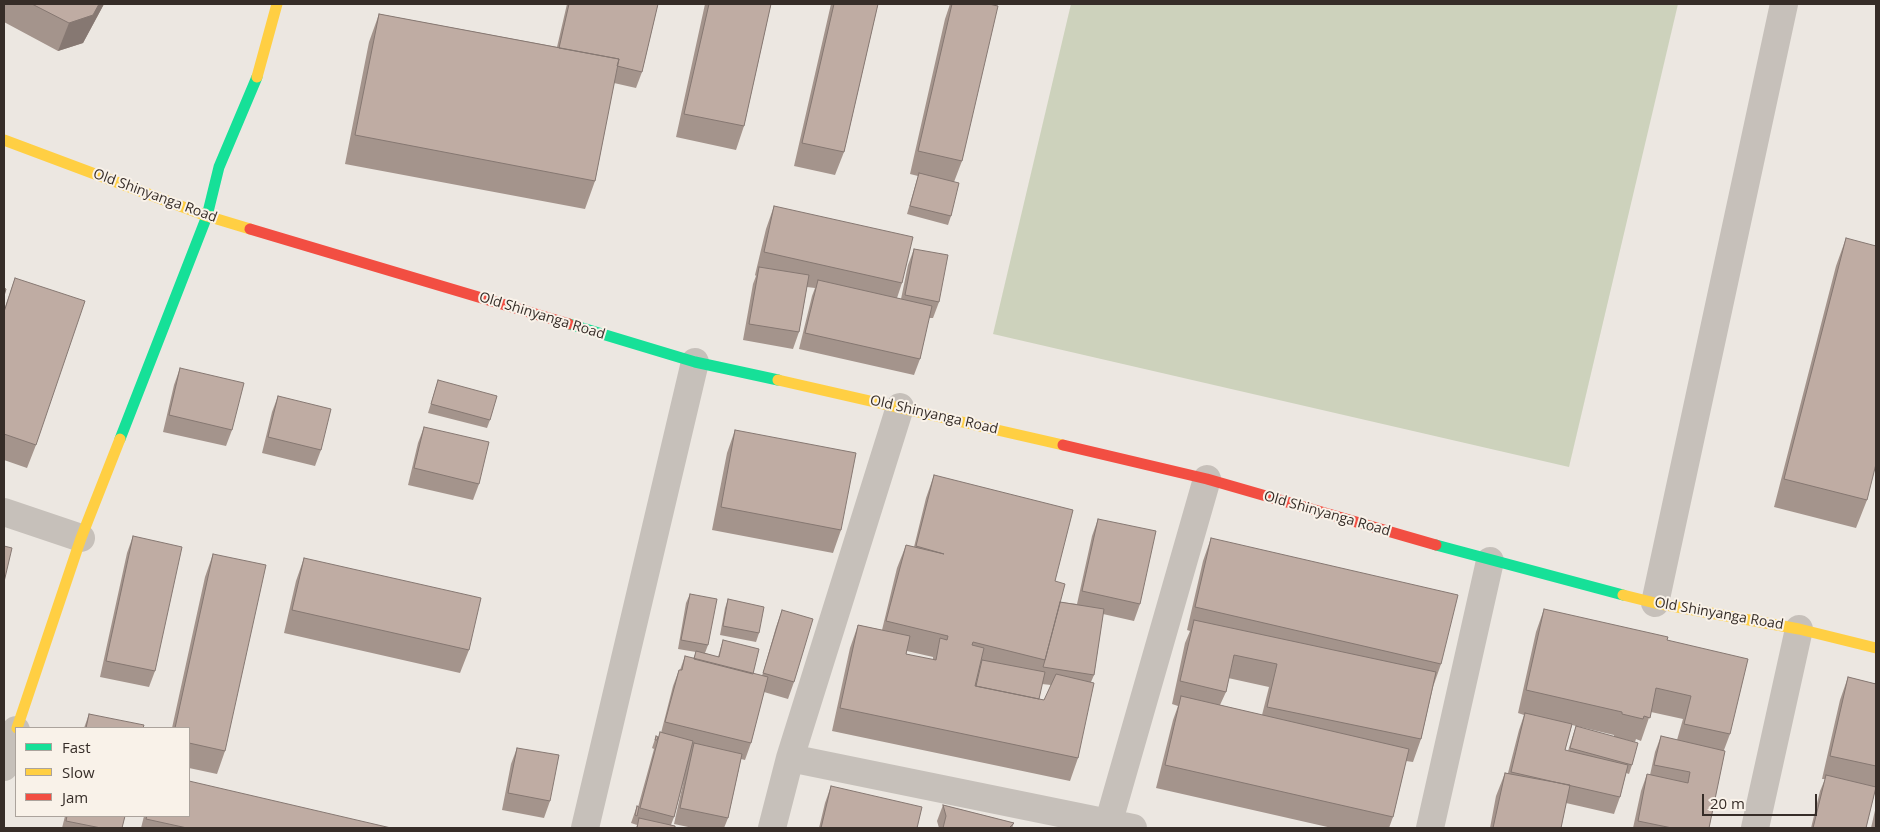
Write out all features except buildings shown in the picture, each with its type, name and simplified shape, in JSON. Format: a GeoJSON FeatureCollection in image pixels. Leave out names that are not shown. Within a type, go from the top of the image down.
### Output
{"type":"FeatureCollection","features":[{"type":"Feature","properties":{"kind":"main road"},"geometry":{"type":"LineString","coordinates":[[17,727],[81,538],[207,216],[219,167],[261,66],[277,4]]}},
{"type":"Feature","properties":{"kind":"main road","name":"Old Shinyanga Road"},"geometry":{"type":"LineString","coordinates":[[4,140],[207,216],[695,362],[900,407],[1207,479],[1490,561],[1655,603],[1800,629],[1876,648]]}},
{"type":"Feature","properties":{"kind":"street"},"geometry":{"type":"LineString","coordinates":[[1655,603],[1784,4]]}},
{"type":"Feature","properties":{"kind":"street"},"geometry":{"type":"LineString","coordinates":[[585,828],[695,362]]}},
{"type":"Feature","properties":{"kind":"street"},"geometry":{"type":"LineString","coordinates":[[772,828],[790,758],[900,407]]}},
{"type":"Feature","properties":{"kind":"street"},"geometry":{"type":"LineString","coordinates":[[790,758],[1116,826],[1207,479]]}},
{"type":"Feature","properties":{"kind":"street"},"geometry":{"type":"LineString","coordinates":[[4,512],[81,538]]}},
{"type":"Feature","properties":{"kind":"street"},"geometry":{"type":"LineString","coordinates":[[1430,828],[1490,561]]}},
{"type":"Feature","properties":{"kind":"street"},"geometry":{"type":"LineString","coordinates":[[1755,828],[1800,629]]}},
{"type":"Feature","properties":{"kind":"street"},"geometry":{"type":"LineString","coordinates":[[4,767],[15,732]]}},
{"type":"Feature","properties":{"kind":"green space"},"geometry":{"type":"Polygon","coordinates":[[[1071,4],[1678,4],[1569,467],[993,334],[1071,4]]]}},
{"type":"Feature","properties":{"kind":"traffic: fast"},"geometry":{"type":"LineString","coordinates":[[120,439],[207,216],[219,167],[257,77]]}},
{"type":"Feature","properties":{"kind":"traffic: fast"},"geometry":{"type":"LineString","coordinates":[[569,324],[695,362],[778,380]]}},
{"type":"Feature","properties":{"kind":"traffic: fast"},"geometry":{"type":"LineString","coordinates":[[1436,545],[1623,595]]}},
{"type":"Feature","properties":{"kind":"traffic: slow"},"geometry":{"type":"LineString","coordinates":[[257,77],[277,4]]}},
{"type":"Feature","properties":{"kind":"traffic: slow"},"geometry":{"type":"LineString","coordinates":[[4,140],[207,216],[250,229]]}},
{"type":"Feature","properties":{"kind":"traffic: slow"},"geometry":{"type":"LineString","coordinates":[[778,380],[1063,445]]}},
{"type":"Feature","properties":{"kind":"traffic: slow"},"geometry":{"type":"LineString","coordinates":[[17,727],[81,538],[120,439]]}},
{"type":"Feature","properties":{"kind":"traffic: slow"},"geometry":{"type":"LineString","coordinates":[[1623,595],[1655,603],[1799,629],[1876,648]]}},
{"type":"Feature","properties":{"kind":"traffic: jam"},"geometry":{"type":"LineString","coordinates":[[250,229],[569,324]]}},
{"type":"Feature","properties":{"kind":"traffic: jam"},"geometry":{"type":"LineString","coordinates":[[1063,445],[1207,479],[1436,545]]}}]}
